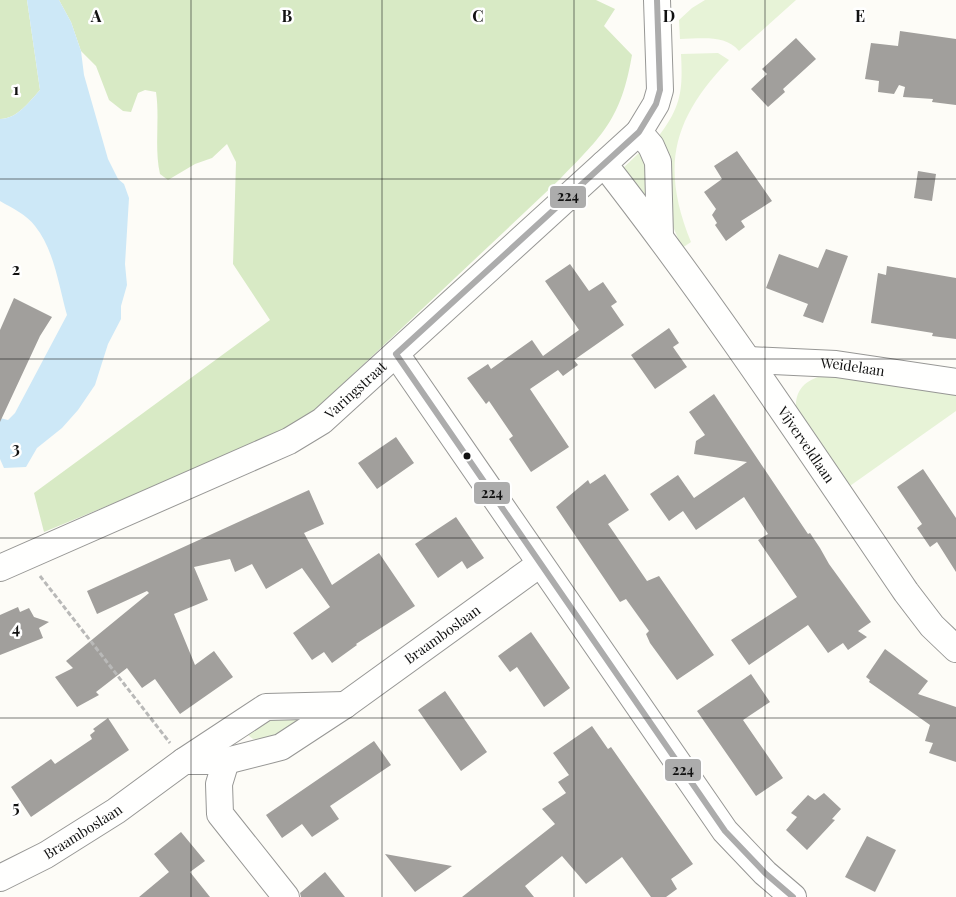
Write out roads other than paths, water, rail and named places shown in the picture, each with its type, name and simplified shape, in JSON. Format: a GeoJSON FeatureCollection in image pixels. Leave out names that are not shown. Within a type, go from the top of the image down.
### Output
{"type":"FeatureCollection","features":[{"type":"Feature","properties":{"kind":"street","name":"Varingstraat"},"geometry":{"type":"LineString","coordinates":[[0,568],[289,441],[322,421],[639,132],[656,104],[660,90],[657,0]]}},
{"type":"Feature","properties":{"kind":"street"},"geometry":{"type":"LineString","coordinates":[[639,132],[651,146],[658,162],[660,236]]}},
{"type":"Feature","properties":{"kind":"street","name":"Vijverveldlaan"},"geometry":{"type":"LineString","coordinates":[[604,164],[660,236],[749,360],[906,592],[932,626],[956,649]]}},
{"type":"Feature","properties":{"kind":"street"},"geometry":{"type":"LineString","coordinates":[[396,354],[725,831],[765,873],[793,897]]}},
{"type":"Feature","properties":{"kind":"street","name":"Weidelaan"},"geometry":{"type":"LineString","coordinates":[[749,360],[836,364],[956,382]]}},
{"type":"Feature","properties":{"kind":"street","name":"Braamboslaan"},"geometry":{"type":"LineString","coordinates":[[184,761],[226,761],[281,747],[345,705],[540,564]]}},
{"type":"Feature","properties":{"kind":"street","name":"Braamboslaan"},"geometry":{"type":"LineString","coordinates":[[0,878],[46,855],[116,811],[184,761],[266,707],[345,705]]}},
{"type":"Feature","properties":{"kind":"street"},"geometry":{"type":"LineString","coordinates":[[226,761],[219,784],[220,814],[286,897]]}},
{"type":"Feature","properties":{"kind":"water"},"geometry":{"type":"Polygon","coordinates":[[[27,0],[59,0],[71,22],[81,51],[84,75],[108,159],[118,179],[124,184],[129,198],[125,264],[127,285],[121,306],[121,319],[108,344],[95,385],[78,410],[62,428],[37,448],[26,467],[4,468],[0,459],[0,418],[8,420],[15,413],[67,315],[55,269],[42,235],[28,218],[0,201],[0,119],[17,113],[40,90],[27,0]]]}}]}
